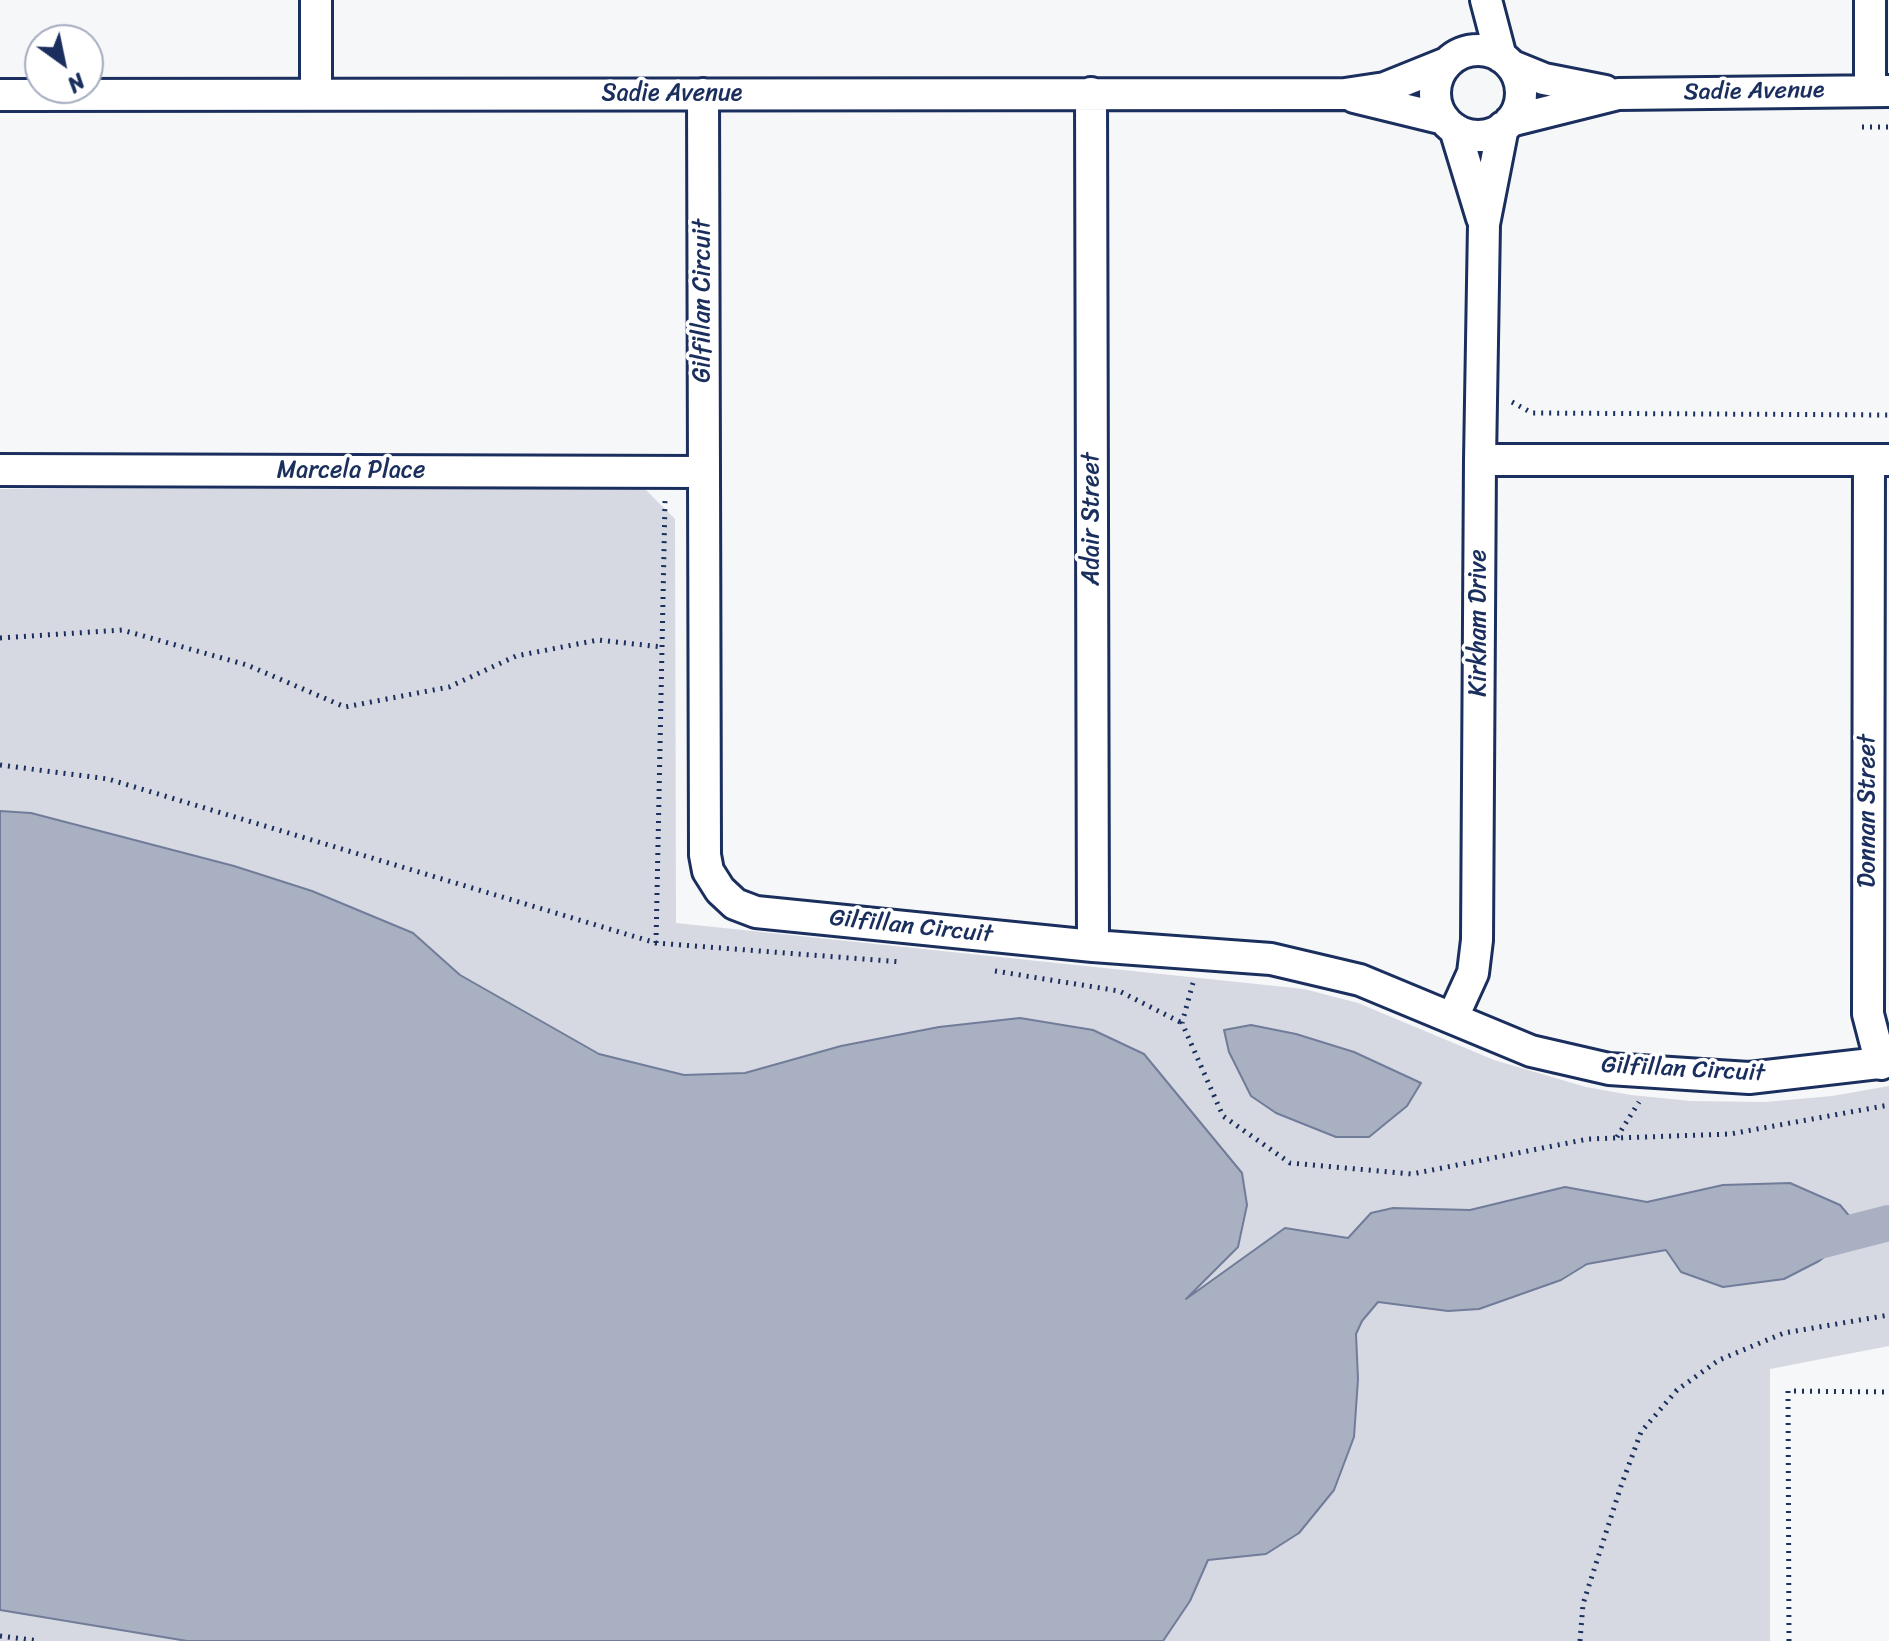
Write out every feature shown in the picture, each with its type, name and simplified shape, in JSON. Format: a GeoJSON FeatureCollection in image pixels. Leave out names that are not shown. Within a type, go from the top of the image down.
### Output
{"type":"FeatureCollection","features":[{"type":"Feature","properties":{"kind":"street"},"geometry":{"type":"LineString","coordinates":[[316,0],[316,95]]}},
{"type":"Feature","properties":{"kind":"street"},"geometry":{"type":"LineString","coordinates":[[1474,0],[1453,59],[1437,80],[1435,90],[1439,110],[1450,124],[1465,133],[1484,135],[1506,124],[1520,98],[1519,81],[1506,61],[1486,0]]}},
{"type":"Feature","properties":{"kind":"street"},"geometry":{"type":"LineString","coordinates":[[1870,0],[1880,91]]}},
{"type":"Feature","properties":{"kind":"street"},"geometry":{"type":"LineString","coordinates":[[1453,59],[1480,50],[1506,61]]}},
{"type":"Feature","properties":{"kind":"street","name":"Sadie Avenue"},"geometry":{"type":"LineString","coordinates":[[0,95],[1345,94],[1385,88],[1453,59]]}},
{"type":"Feature","properties":{"kind":"street","name":"Sadie Avenue"},"geometry":{"type":"LineString","coordinates":[[1506,61],[1544,79],[1618,94],[1880,91]]}},
{"type":"Feature","properties":{"kind":"street","name":"Adair Street"},"geometry":{"type":"LineString","coordinates":[[1091,93],[1093,946]]}},
{"type":"Feature","properties":{"kind":"street","name":"Gilfillan Circuit"},"geometry":{"type":"LineString","coordinates":[[703,94],[705,855],[708,871],[720,890],[735,904],[756,912],[1093,946],[1271,959],[1360,980],[1531,1051],[1609,1069],[1749,1078],[1885,1063]]}},
{"type":"Feature","properties":{"kind":"street","name":"Sadie Avenue"},"geometry":{"type":"LineString","coordinates":[[1345,94],[1450,124]]}},
{"type":"Feature","properties":{"kind":"street","name":"Sadie Avenue"},"geometry":{"type":"LineString","coordinates":[[1506,124],[1618,94]]}},
{"type":"Feature","properties":{"kind":"street","name":"Kirkham Drive"},"geometry":{"type":"LineString","coordinates":[[1450,124],[1484,224]]}},
{"type":"Feature","properties":{"kind":"street","name":"Kirkham Drive"},"geometry":{"type":"LineString","coordinates":[[1453,1017],[1473,973],[1477,940],[1484,224],[1506,124]]}},
{"type":"Feature","properties":{"kind":"street"},"geometry":{"type":"LineString","coordinates":[[1480,460],[1879,460]]}},
{"type":"Feature","properties":{"kind":"street","name":"Donnan Street"},"geometry":{"type":"LineString","coordinates":[[1879,460],[1868,1014],[1885,1063]]}},
{"type":"Feature","properties":{"kind":"street","name":"Marcela Place"},"geometry":{"type":"LineString","coordinates":[[0,470],[702,472]]}},
{"type":"Feature","properties":{"kind":"path"},"geometry":{"type":"LineString","coordinates":[[1858,127],[1889,127]]}},
{"type":"Feature","properties":{"kind":"path"},"geometry":{"type":"LineString","coordinates":[[1510,402],[1532,413],[1889,415]]}},
{"type":"Feature","properties":{"kind":"path"},"geometry":{"type":"LineString","coordinates":[[656,943],[666,472]]}},
{"type":"Feature","properties":{"kind":"path"},"geometry":{"type":"LineString","coordinates":[[0,638],[122,630],[247,665],[345,707],[449,687],[516,656],[598,640],[662,647]]}},
{"type":"Feature","properties":{"kind":"path"},"geometry":{"type":"LineString","coordinates":[[0,765],[108,779],[656,943],[909,963]]}},
{"type":"Feature","properties":{"kind":"path"},"geometry":{"type":"LineString","coordinates":[[1182,1023],[1202,954]]}},
{"type":"Feature","properties":{"kind":"path"},"geometry":{"type":"LineString","coordinates":[[987,970],[1119,991],[1182,1023],[1223,1116],[1290,1163],[1412,1174],[1588,1139],[1730,1134],[1889,1105]]}},
{"type":"Feature","properties":{"kind":"path"},"geometry":{"type":"LineString","coordinates":[[1580,1641],[1583,1604],[1641,1432],[1677,1390],[1719,1360],[1784,1333],[1889,1315]]}},
{"type":"Feature","properties":{"kind":"path"},"geometry":{"type":"LineString","coordinates":[[1789,1641],[1788,1391],[1889,1392]]}},
{"type":"Feature","properties":{"kind":"path"},"geometry":{"type":"LineString","coordinates":[[0,1636],[39,1641]]}},
{"type":"Feature","properties":{"kind":"shaded area"},"geometry":{"type":"Polygon","coordinates":[[[0,489],[645,489],[675,519],[676,923],[1304,989],[1358,1003],[1494,1060],[1586,1087],[1631,1095],[1691,1101],[1765,1102],[1832,1096],[1889,1086],[1889,1346],[1770,1369],[1770,1641],[0,1641],[0,489]]]}},
{"type":"Feature","properties":{"kind":"water"},"geometry":{"type":"Polygon","coordinates":[[[0,811],[31,813],[234,866],[312,891],[413,933],[460,975],[599,1054],[684,1075],[745,1073],[841,1046],[939,1027],[1020,1018],[1093,1030],[1144,1054],[1242,1173],[1247,1205],[1238,1247],[1186,1299],[1285,1228],[1348,1238],[1371,1213],[1393,1208],[1470,1210],[1565,1187],[1647,1202],[1723,1185],[1790,1183],[1840,1205],[1861,1230],[1819,1261],[1784,1279],[1723,1287],[1681,1272],[1666,1250],[1587,1264],[1561,1280],[1479,1309],[1448,1311],[1378,1302],[1362,1321],[1356,1334],[1358,1379],[1354,1437],[1334,1490],[1299,1533],[1266,1554],[1208,1560],[1190,1601],[1163,1641],[187,1641],[0,1610],[0,811]]]}},
{"type":"Feature","properties":{"kind":"water"},"geometry":{"type":"Polygon","coordinates":[[[1251,1025],[1296,1034],[1354,1052],[1421,1083],[1407,1106],[1369,1137],[1336,1137],[1276,1113],[1251,1096],[1229,1052],[1224,1030],[1251,1025]]]}},
{"type":"Feature","properties":{"kind":"waterway"},"geometry":{"type":"LineString","coordinates":[[1815,1242],[1889,1223]]}}]}
